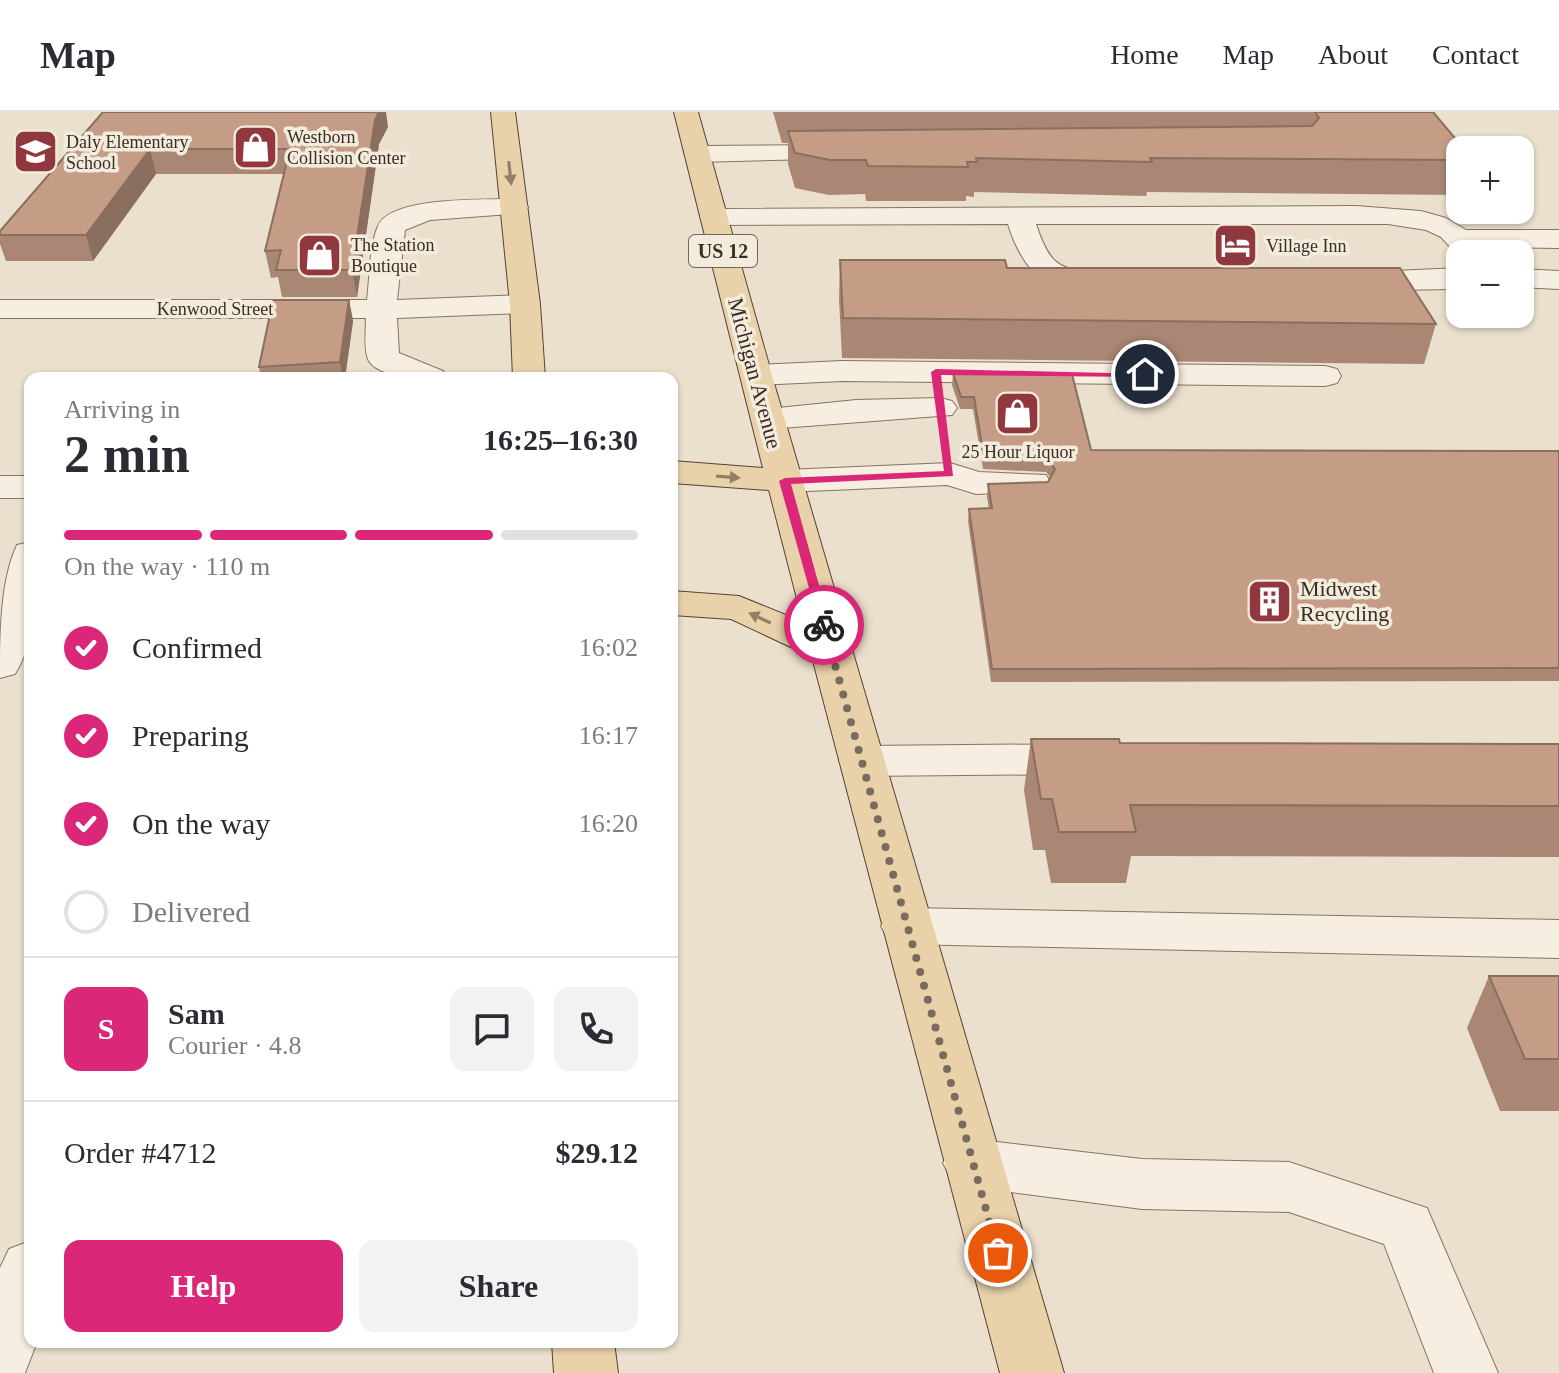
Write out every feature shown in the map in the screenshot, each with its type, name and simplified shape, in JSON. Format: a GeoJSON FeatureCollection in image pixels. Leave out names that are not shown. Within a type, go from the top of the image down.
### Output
{"type":"FeatureCollection","features":[{"type":"Feature","properties":{"kind":"main road"},"geometry":{"type":"LineString","coordinates":[[503,112],[525,304],[529,372]]}},
{"type":"Feature","properties":{"kind":"main road","name":"Michigan Avenue"},"geometry":{"type":"LineString","coordinates":[[686,112],[906,926],[1032,1373]]}},
{"type":"Feature","properties":{"kind":"main road"},"geometry":{"type":"LineString","coordinates":[[678,472],[785,481]]}},
{"type":"Feature","properties":{"kind":"main road"},"geometry":{"type":"LineString","coordinates":[[678,603],[739,608],[831,650]]}},
{"type":"Feature","properties":{"kind":"main road"},"geometry":{"type":"LineString","coordinates":[[584,1348],[586,1373]]}},
{"type":"Feature","properties":{"kind":"street"},"geometry":{"type":"LineString","coordinates":[[697,154],[868,153]]}},
{"type":"Feature","properties":{"kind":"street"},"geometry":{"type":"LineString","coordinates":[[417,372],[383,358],[381,309],[393,223],[407,216],[428,212],[514,207]]}},
{"type":"Feature","properties":{"kind":"street"},"geometry":{"type":"LineString","coordinates":[[714,217],[1356,214],[1426,219],[1457,240]]}},
{"type":"Feature","properties":{"kind":"street"},"geometry":{"type":"LineString","coordinates":[[1019,216],[1033,260],[1046,273],[1079,282],[1124,283]]}},
{"type":"Feature","properties":{"kind":"street"},"geometry":{"type":"LineString","coordinates":[[1534,241],[1559,239]]}},
{"type":"Feature","properties":{"kind":"street"},"geometry":{"type":"LineString","coordinates":[[1534,279],[1559,280]]}},
{"type":"Feature","properties":{"kind":"street"},"geometry":{"type":"LineString","coordinates":[[1321,282],[1446,280]]}},
{"type":"Feature","properties":{"kind":"street","name":"Kenwood Street"},"geometry":{"type":"LineString","coordinates":[[0,309],[381,309],[525,304]]}},
{"type":"Feature","properties":{"kind":"street"},"geometry":{"type":"LineString","coordinates":[[756,375],[936,372],[1325,376]]}},
{"type":"Feature","properties":{"kind":"street"},"geometry":{"type":"LineString","coordinates":[[936,372],[945,441],[976,483],[1033,483]]}},
{"type":"Feature","properties":{"kind":"street"},"geometry":{"type":"LineString","coordinates":[[768,419],[856,410],[945,441]]}},
{"type":"Feature","properties":{"kind":"street"},"geometry":{"type":"LineString","coordinates":[[785,481],[945,441]]}},
{"type":"Feature","properties":{"kind":"street"},"geometry":{"type":"LineString","coordinates":[[0,487],[24,487]]}},
{"type":"Feature","properties":{"kind":"street"},"geometry":{"type":"LineString","coordinates":[[0,665],[24,575]]}},
{"type":"Feature","properties":{"kind":"street"},"geometry":{"type":"LineString","coordinates":[[861,761],[1121,758]]}},
{"type":"Feature","properties":{"kind":"street"},"geometry":{"type":"LineString","coordinates":[[906,926],[1559,939]]}},
{"type":"Feature","properties":{"kind":"street"},"geometry":{"type":"LineString","coordinates":[[972,1163],[1142,1184],[1289,1187],[1406,1226],[1466,1373]]}},
{"type":"Feature","properties":{"kind":"street"},"geometry":{"type":"LineString","coordinates":[[0,1358],[24,1286]]}},
{"type":"Feature","properties":{"kind":"building"},"geometry":{"type":"Polygon","coordinates":[[[103,112],[379,112],[375,120],[352,270],[276,270],[281,250],[265,251],[290,149],[150,149],[86,235],[0,235],[0,231],[103,112]]]}},
{"type":"Feature","properties":{"kind":"building"},"geometry":{"type":"Polygon","coordinates":[[[1315,112],[1433,112],[1453,136],[1446,136],[1446,160],[1150,158],[1152,162],[976,158],[977,162],[967,162],[968,167],[868,166],[866,160],[830,160],[795,153],[788,131],[1312,126],[1319,118],[1315,112]]]}},
{"type":"Feature","properties":{"kind":"building"},"geometry":{"type":"Polygon","coordinates":[[[840,260],[1005,260],[1007,268],[1400,268],[1436,324],[843,318],[840,260]]]}},
{"type":"Feature","properties":{"kind":"building"},"geometry":{"type":"Polygon","coordinates":[[[273,300],[349,300],[340,362],[259,367],[273,300]]]}},
{"type":"Feature","properties":{"kind":"building","name":"Midwest Recycling"},"geometry":{"type":"Polygon","coordinates":[[[953,373],[1072,374],[1091,450],[1559,451],[1559,668],[992,669],[969,509],[992,508],[988,484],[1048,482],[1055,469],[1048,460],[984,457],[974,397],[961,397],[953,373]]]}},
{"type":"Feature","properties":{"kind":"building"},"geometry":{"type":"Polygon","coordinates":[[[1031,739],[1119,739],[1120,743],[1559,744],[1559,806],[1130,805],[1136,832],[1059,832],[1052,799],[1041,799],[1031,739]]]}},
{"type":"Feature","properties":{"kind":"building"},"geometry":{"type":"Polygon","coordinates":[[[1489,976],[1559,976],[1559,1059],[1525,1059],[1489,976]]]}},
{"type":"Feature","properties":{"kind":"way so far"},"geometry":{"type":"LineString","coordinates":[[824,625],[998,1253]]}},
{"type":"Feature","properties":{"kind":"place","name":"Westborn Collision Center"},"geometry":{"type":"Point","coordinates":[256,147]}},
{"type":"Feature","properties":{"kind":"place","name":"Daly Elementary School"},"geometry":{"type":"Point","coordinates":[35,152]}},
{"type":"Feature","properties":{"kind":"place","name":"Village Inn"},"geometry":{"type":"Point","coordinates":[1235,246]}},
{"type":"Feature","properties":{"kind":"place","name":"The Station Boutique"},"geometry":{"type":"Point","coordinates":[320,255]}},
{"type":"Feature","properties":{"kind":"place","name":"25 Hour Liquor"},"geometry":{"type":"Point","coordinates":[1018,414]}},
{"type":"Feature","properties":{"kind":"place","name":"Midwest Recycling"},"geometry":{"type":"Point","coordinates":[1269,601]}},
{"type":"Feature","properties":{"kind":"route"},"geometry":{"type":"LineString","coordinates":[[824,625],[785,481],[950,474],[936,372],[1145,374]]}}]}
